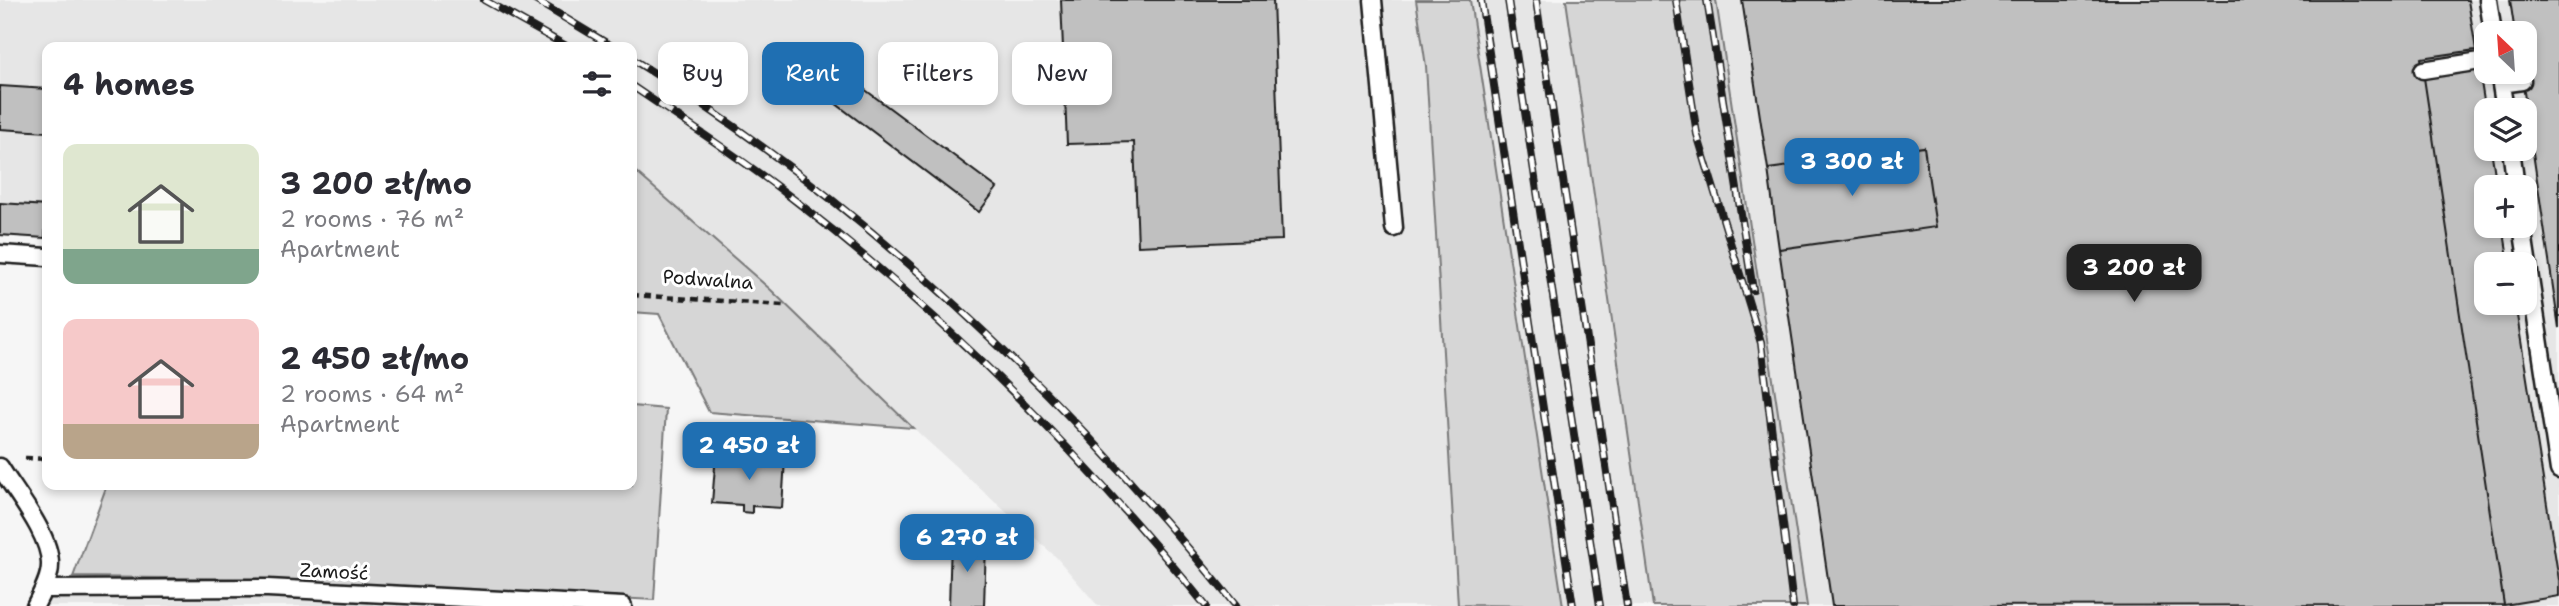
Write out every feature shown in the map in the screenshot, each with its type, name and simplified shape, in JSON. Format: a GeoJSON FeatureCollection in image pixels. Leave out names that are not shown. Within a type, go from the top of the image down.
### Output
{"type":"FeatureCollection","features":[{"type":"Feature","properties":{"kind":"lane"},"geometry":{"type":"LineString","coordinates":[[1373,0],[1394,228]]}},
{"type":"Feature","properties":{"kind":"lane"},"geometry":{"type":"LineString","coordinates":[[2488,0],[2491,21]]}},
{"type":"Feature","properties":{"kind":"lane"},"geometry":{"type":"LineString","coordinates":[[2423,70],[2474,62]]}},
{"type":"Feature","properties":{"kind":"lane"},"geometry":{"type":"LineString","coordinates":[[2524,238],[2559,470]]}},
{"type":"Feature","properties":{"kind":"lane"},"geometry":{"type":"LineString","coordinates":[[0,254],[42,257]]}},
{"type":"Feature","properties":{"kind":"lane"},"geometry":{"type":"LineString","coordinates":[[0,467],[45,540],[50,565],[44,589],[35,606]]}},
{"type":"Feature","properties":{"kind":"lane"},"geometry":{"type":"LineString","coordinates":[[200,606],[201,588]]}},
{"type":"Feature","properties":{"kind":"lane","name":"Zamość"},"geometry":{"type":"LineString","coordinates":[[44,589],[268,588],[342,599],[622,606]]}},
{"type":"Feature","properties":{"kind":"path","name":"Podwalna"},"geometry":{"type":"LineString","coordinates":[[637,295],[783,305]]}},
{"type":"Feature","properties":{"kind":"shaded area"},"geometry":{"type":"Polygon","coordinates":[[[0,0],[2559,0],[2559,606],[1098,606],[1056,557],[923,437],[771,290],[637,174],[637,42],[42,42],[42,240],[0,236],[0,0]]]}},
{"type":"Feature","properties":{"kind":"shaded area"},"geometry":{"type":"Polygon","coordinates":[[[1416,0],[1470,0],[1563,606],[1458,605],[1426,66],[1416,0]]]}},
{"type":"Feature","properties":{"kind":"shaded area"},"geometry":{"type":"Polygon","coordinates":[[[1566,0],[1716,0],[1807,606],[1653,606],[1566,0]]]}},
{"type":"Feature","properties":{"kind":"shaded area"},"geometry":{"type":"Polygon","coordinates":[[[637,173],[771,290],[913,428],[709,412],[659,314],[637,312],[637,173]]]}},
{"type":"Feature","properties":{"kind":"shaded area"},"geometry":{"type":"Polygon","coordinates":[[[637,406],[666,409],[654,600],[266,579],[73,577],[105,490],[637,490],[637,406]]]}},
{"type":"Feature","properties":{"kind":"shaded area"},"geometry":{"type":"Polygon","coordinates":[[[59,596],[373,598],[373,606],[44,606],[48,600],[59,596]]]}},
{"type":"Feature","properties":{"kind":"building"},"geometry":{"type":"Polygon","coordinates":[[[1061,0],[1273,0],[1282,240],[1138,246],[1134,142],[1067,144],[1065,105],[1112,105],[1112,42],[1063,42],[1061,0]]]}},
{"type":"Feature","properties":{"kind":"building"},"geometry":{"type":"Polygon","coordinates":[[[1742,0],[2468,0],[2474,50],[2421,58],[2504,605],[1832,606],[1779,249],[1936,227],[1924,147],[1768,169],[1742,0]]]}},
{"type":"Feature","properties":{"kind":"building"},"geometry":{"type":"Polygon","coordinates":[[[2510,0],[2559,0],[2559,328],[2534,161],[2537,161],[2537,98],[2525,98],[2523,84],[2538,84],[2538,21],[2513,21],[2510,0]]]}},
{"type":"Feature","properties":{"kind":"building"},"geometry":{"type":"Polygon","coordinates":[[[2474,50],[2474,84],[2481,84],[2484,98],[2474,98],[2474,161],[2493,161],[2495,175],[2474,175],[2474,238],[2505,238],[2507,252],[2474,252],[2474,315],[2517,315],[2559,580],[2559,596],[2504,605],[2421,58],[2474,50]]]}},
{"type":"Feature","properties":{"kind":"building"},"geometry":{"type":"Polygon","coordinates":[[[0,86],[42,89],[42,132],[0,129],[0,86]]]}},
{"type":"Feature","properties":{"kind":"building"},"geometry":{"type":"Polygon","coordinates":[[[864,89],[878,99],[878,105],[886,105],[997,188],[979,212],[838,105],[864,105],[864,89]]]}},
{"type":"Feature","properties":{"kind":"building"},"geometry":{"type":"Polygon","coordinates":[[[1924,147],[1936,227],[1779,249],[1768,169],[1924,147]]]}},
{"type":"Feature","properties":{"kind":"building"},"geometry":{"type":"Polygon","coordinates":[[[0,203],[42,206],[42,238],[0,235],[0,203]]]}},
{"type":"Feature","properties":{"kind":"building"},"geometry":{"type":"Polygon","coordinates":[[[716,454],[785,459],[782,508],[752,506],[752,513],[742,512],[742,505],[712,503],[716,454]]]}},
{"type":"Feature","properties":{"kind":"building"},"geometry":{"type":"Polygon","coordinates":[[[951,541],[986,543],[984,606],[949,606],[951,541]]]}},
{"type":"Feature","properties":{"kind":"railway"},"geometry":{"type":"LineString","coordinates":[[484,0],[559,42]]}},
{"type":"Feature","properties":{"kind":"railway"},"geometry":{"type":"LineString","coordinates":[[535,0],[605,42]]}},
{"type":"Feature","properties":{"kind":"railway"},"geometry":{"type":"LineString","coordinates":[[1481,0],[1573,606]]}},
{"type":"Feature","properties":{"kind":"railway"},"geometry":{"type":"LineString","coordinates":[[1508,0],[1600,606]]}},
{"type":"Feature","properties":{"kind":"railway"},"geometry":{"type":"LineString","coordinates":[[1536,0],[1627,606]]}},
{"type":"Feature","properties":{"kind":"railway"},"geometry":{"type":"LineString","coordinates":[[1676,0],[1697,134],[1761,343],[1793,606]]}},
{"type":"Feature","properties":{"kind":"railway"},"geometry":{"type":"LineString","coordinates":[[1707,0],[1753,290]]}},
{"type":"Feature","properties":{"kind":"railway"},"geometry":{"type":"LineString","coordinates":[[637,62],[718,115],[800,175],[880,239],[957,307],[1031,377],[1102,451],[1236,606]]}},
{"type":"Feature","properties":{"kind":"railway"},"geometry":{"type":"LineString","coordinates":[[637,89],[788,195],[902,288],[1009,388],[1061,441],[1206,606]]}}]}
